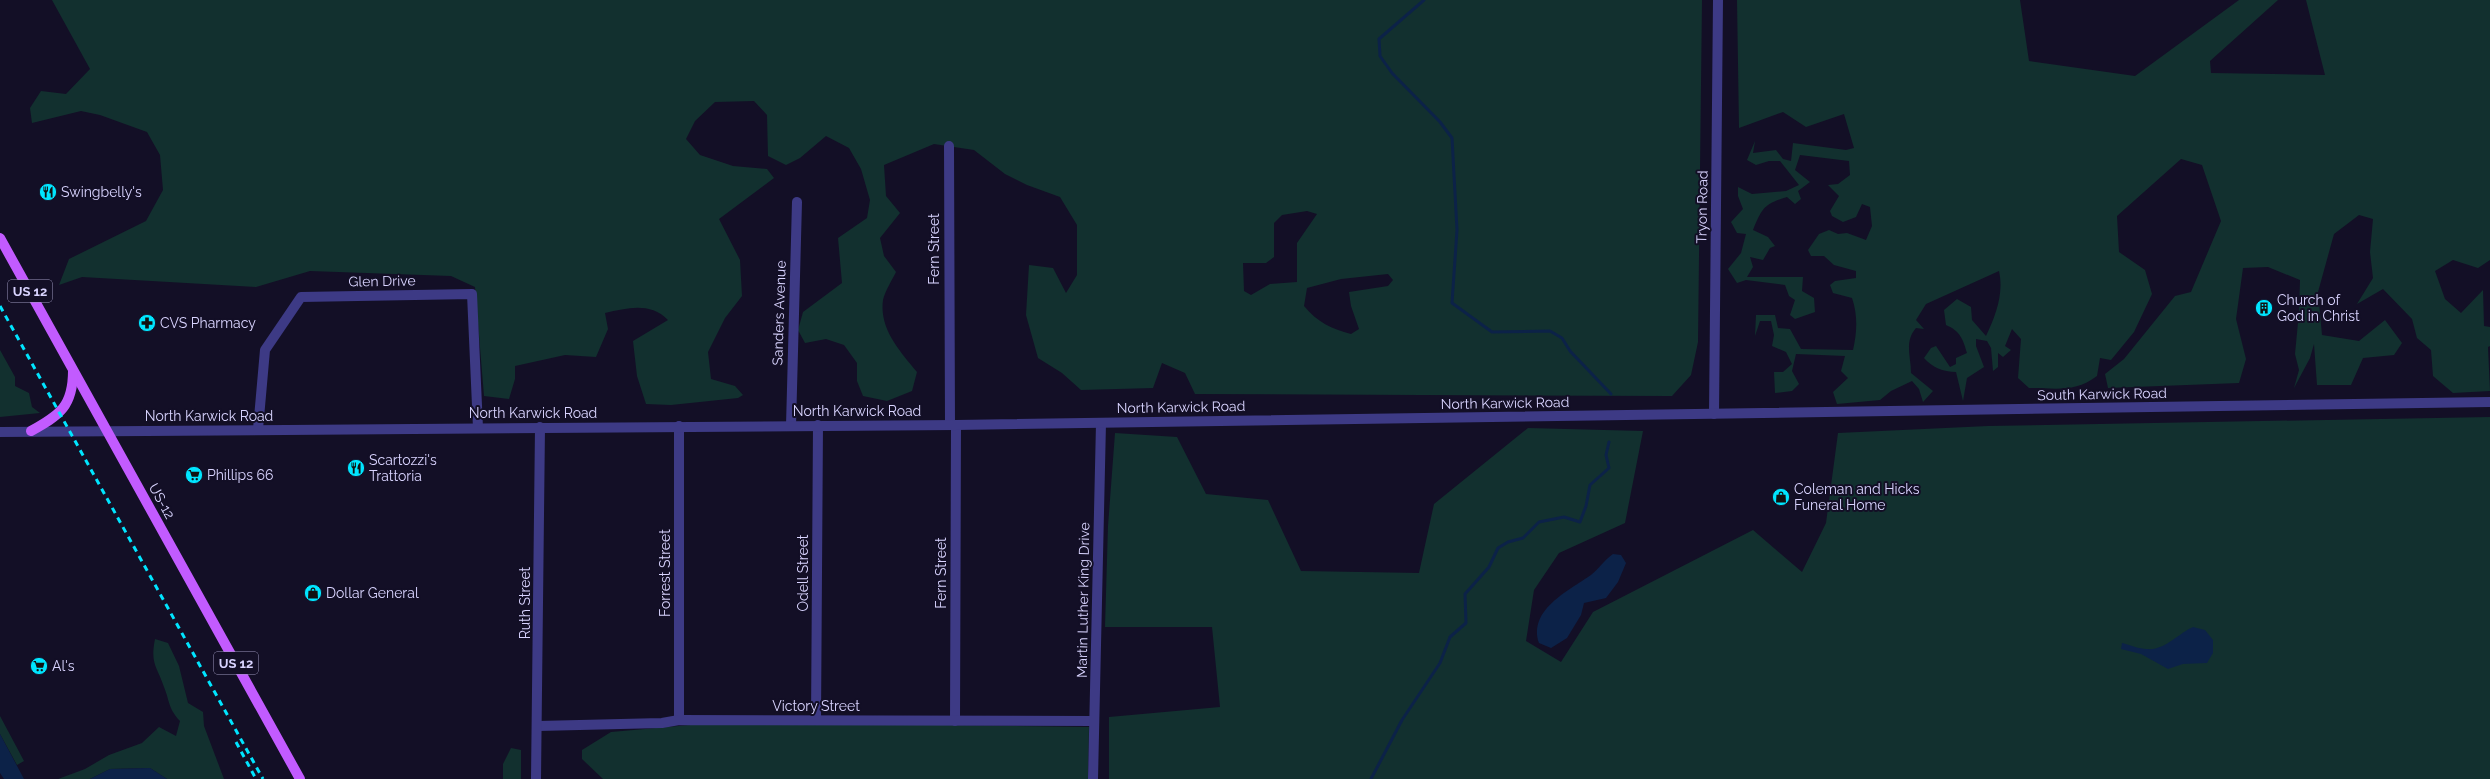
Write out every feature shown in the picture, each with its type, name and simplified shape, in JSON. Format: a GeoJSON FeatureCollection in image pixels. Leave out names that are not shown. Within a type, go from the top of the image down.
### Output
{"type":"FeatureCollection","features":[{"type":"Feature","properties":{"kind":"main road","name":"US-12"},"geometry":{"type":"LineString","coordinates":[[0,238],[300,779]]}},
{"type":"Feature","properties":{"kind":"main road"},"geometry":{"type":"LineString","coordinates":[[32,431],[62,411],[73,387],[73,369]]}},
{"type":"Feature","properties":{"kind":"street","name":"Tryon Road"},"geometry":{"type":"LineString","coordinates":[[1714,414],[1718,0]]}},
{"type":"Feature","properties":{"kind":"street","name":"Fern Street"},"geometry":{"type":"LineString","coordinates":[[949,146],[955,721]]}},
{"type":"Feature","properties":{"kind":"street","name":"Sanders Avenue"},"geometry":{"type":"LineString","coordinates":[[791,426],[797,202]]}},
{"type":"Feature","properties":{"kind":"street","name":"Glen Drive"},"geometry":{"type":"LineString","coordinates":[[258,429],[265,350],[301,297],[472,294],[478,428]]}},
{"type":"Feature","properties":{"kind":"street","name":"South Karwick Road"},"geometry":{"type":"LineString","coordinates":[[1714,414],[2490,402]]}},
{"type":"Feature","properties":{"kind":"street","name":"North Karwick Road"},"geometry":{"type":"LineString","coordinates":[[0,432],[791,426],[1714,414]]}},
{"type":"Feature","properties":{"kind":"street","name":"Martin Luther King Drive"},"geometry":{"type":"LineString","coordinates":[[1093,779],[1102,422]]}},
{"type":"Feature","properties":{"kind":"street","name":"Odell Street"},"geometry":{"type":"LineString","coordinates":[[816,720],[818,425]]}},
{"type":"Feature","properties":{"kind":"street","name":"Forrest Street"},"geometry":{"type":"LineString","coordinates":[[679,426],[679,720]]}},
{"type":"Feature","properties":{"kind":"street","name":"Ruth Street"},"geometry":{"type":"LineString","coordinates":[[536,779],[538,726],[540,427]]}},
{"type":"Feature","properties":{"kind":"street","name":"Victory Street"},"geometry":{"type":"LineString","coordinates":[[538,726],[662,723],[679,720],[1094,721]]}},
{"type":"Feature","properties":{"kind":"green space"},"geometry":{"type":"Polygon","coordinates":[[[52,0],[1702,0],[1698,342],[1691,375],[1672,396],[1195,394],[1185,373],[1162,363],[1153,388],[1081,390],[1062,373],[1038,358],[1026,315],[1029,265],[1053,268],[1066,293],[1077,275],[1077,225],[1060,197],[1027,185],[1005,174],[974,150],[934,144],[884,165],[886,196],[900,213],[880,238],[884,256],[896,272],[883,300],[884,321],[892,339],[917,372],[912,391],[887,401],[863,396],[857,381],[857,363],[844,345],[826,339],[805,343],[798,330],[803,312],[842,283],[838,238],[867,218],[870,200],[861,169],[849,148],[826,136],[800,158],[786,165],[768,156],[767,115],[754,101],[715,102],[695,121],[686,139],[700,155],[733,166],[767,169],[774,178],[719,219],[740,260],[742,296],[725,318],[708,352],[711,379],[735,386],[743,395],[738,398],[671,405],[646,404],[637,376],[633,341],[668,320],[661,314],[654,311],[630,308],[605,313],[608,329],[596,357],[565,355],[515,366],[515,379],[509,399],[484,396],[475,287],[451,276],[310,271],[256,287],[82,277],[59,285],[69,259],[146,221],[163,190],[160,155],[147,132],[100,115],[81,111],[32,123],[30,108],[41,91],[66,94],[90,69],[52,0]],[[1307,211],[1282,215],[1274,223],[1274,257],[1266,263],[1243,263],[1244,291],[1251,295],[1270,284],[1297,282],[1297,243],[1317,214],[1307,211]],[[1388,274],[1341,279],[1307,288],[1304,306],[1309,312],[1325,324],[1337,330],[1351,334],[1359,329],[1351,306],[1349,292],[1388,286],[1393,280],[1388,274]]]}},
{"type":"Feature","properties":{"kind":"green space"},"geometry":{"type":"Polygon","coordinates":[[[1737,0],[2020,0],[2029,61],[2135,76],[2239,0],[2278,0],[2210,61],[2211,73],[2325,75],[2306,0],[2490,0],[2490,260],[2478,268],[2453,260],[2435,271],[2445,299],[2461,313],[2483,290],[2484,326],[2490,327],[2490,346],[2488,347],[2490,391],[2453,393],[2433,376],[2431,350],[2417,338],[2412,319],[2383,289],[2357,304],[2373,278],[2370,252],[2373,219],[2359,215],[2334,234],[2318,292],[2322,335],[2359,341],[2385,320],[2402,343],[2394,355],[2363,358],[2351,385],[2317,385],[2314,344],[2310,358],[2294,388],[2299,370],[2295,354],[2300,280],[2268,267],[2243,268],[2236,319],[2246,359],[2239,383],[2108,388],[2105,374],[2124,359],[2175,296],[2191,292],[2221,221],[2202,165],[2181,159],[2117,216],[2119,252],[2145,270],[2152,294],[2134,332],[2111,360],[2100,358],[2097,376],[2089,381],[2073,387],[2056,389],[2029,388],[2018,378],[2021,339],[2012,329],[2005,346],[2011,350],[2003,357],[1998,353],[1998,367],[1993,371],[1991,348],[1987,341],[1976,339],[1976,346],[1984,367],[1967,378],[1963,401],[1956,372],[1938,368],[1924,358],[1931,348],[1936,346],[1950,367],[1956,364],[1956,358],[1967,353],[1958,333],[1946,325],[1944,310],[1957,299],[1971,307],[1972,320],[1986,336],[1993,320],[2000,296],[1999,271],[1926,304],[1916,320],[1924,329],[1916,328],[1910,339],[1909,349],[1911,373],[1933,391],[1923,402],[1919,389],[1912,381],[1891,391],[1880,400],[1837,404],[1833,392],[1848,378],[1841,371],[1845,356],[1796,354],[1792,371],[1799,384],[1792,391],[1775,393],[1774,372],[1783,372],[1792,364],[1786,352],[1772,346],[1774,335],[1771,321],[1760,321],[1755,336],[1756,315],[1775,315],[1778,328],[1790,329],[1801,349],[1853,350],[1856,324],[1852,298],[1833,293],[1830,285],[1835,281],[1856,278],[1856,271],[1834,265],[1824,256],[1811,256],[1808,250],[1819,234],[1829,230],[1838,234],[1847,233],[1866,240],[1872,226],[1870,207],[1862,204],[1856,217],[1843,222],[1832,216],[1830,211],[1839,196],[1828,185],[1838,184],[1850,175],[1849,161],[1800,155],[1795,170],[1810,182],[1798,191],[1801,199],[1795,204],[1787,197],[1773,202],[1762,212],[1753,230],[1768,237],[1775,246],[1770,248],[1763,260],[1750,257],[1753,267],[1747,277],[1803,277],[1802,291],[1814,298],[1815,312],[1795,319],[1790,315],[1795,300],[1789,296],[1785,285],[1746,280],[1737,283],[1728,269],[1741,253],[1746,234],[1737,233],[1731,222],[1743,209],[1738,196],[1738,187],[1752,194],[1786,191],[1799,185],[1780,161],[1769,161],[1756,165],[1747,160],[1755,141],[1753,153],[1776,150],[1783,159],[1791,161],[1793,143],[1846,150],[1854,148],[1844,114],[1806,127],[1783,112],[1739,128],[1737,0]]]}},
{"type":"Feature","properties":{"kind":"green space"},"geometry":{"type":"Polygon","coordinates":[[[0,350],[15,377],[15,386],[29,393],[32,407],[40,413],[0,417],[0,350]]]}},
{"type":"Feature","properties":{"kind":"green space"},"geometry":{"type":"Polygon","coordinates":[[[2490,417],[2490,779],[1109,779],[1109,717],[1220,707],[1212,627],[1105,627],[1108,526],[1115,433],[1177,437],[1206,494],[1268,500],[1301,571],[1419,573],[1434,504],[1528,428],[1643,431],[1625,523],[1559,553],[1534,590],[1526,641],[1561,662],[1593,612],[1753,530],[1802,572],[1826,523],[1838,433],[1988,426],[2490,417]]]}},
{"type":"Feature","properties":{"kind":"green space"},"geometry":{"type":"Polygon","coordinates":[[[155,639],[168,643],[179,666],[188,703],[203,712],[204,726],[224,779],[167,779],[150,768],[110,769],[90,779],[58,779],[85,769],[109,755],[142,743],[159,727],[176,736],[180,721],[171,708],[155,664],[153,654],[155,639]]]}},
{"type":"Feature","properties":{"kind":"green space"},"geometry":{"type":"Polygon","coordinates":[[[0,716],[24,761],[17,765],[0,734],[0,716]]]}},
{"type":"Feature","properties":{"kind":"green space"},"geometry":{"type":"Polygon","coordinates":[[[874,724],[1089,727],[1088,779],[603,779],[582,759],[582,750],[611,732],[690,725],[874,724]]]}},
{"type":"Feature","properties":{"kind":"green space"},"geometry":{"type":"Polygon","coordinates":[[[511,748],[521,750],[521,779],[503,779],[503,764],[511,748]]]}},
{"type":"Feature","properties":{"kind":"water"},"geometry":{"type":"Polygon","coordinates":[[[1613,554],[1621,555],[1626,563],[1618,582],[1606,598],[1584,603],[1581,615],[1567,638],[1551,648],[1539,643],[1537,631],[1539,621],[1545,611],[1562,595],[1594,573],[1613,554]]]}},
{"type":"Feature","properties":{"kind":"water"},"geometry":{"type":"Polygon","coordinates":[[[2193,627],[2205,630],[2213,640],[2213,653],[2207,663],[2183,664],[2168,669],[2141,654],[2121,649],[2122,643],[2138,648],[2153,649],[2165,644],[2193,627]]]}},
{"type":"Feature","properties":{"kind":"water"},"geometry":{"type":"Polygon","coordinates":[[[0,734],[24,779],[4,779],[0,773],[0,734]]]}},
{"type":"Feature","properties":{"kind":"water"},"geometry":{"type":"Polygon","coordinates":[[[150,768],[167,779],[90,779],[110,769],[150,768]]]}},
{"type":"Feature","properties":{"kind":"waterway"},"geometry":{"type":"LineString","coordinates":[[1424,0],[1379,39],[1380,56],[1392,73],[1440,122],[1452,138],[1457,230],[1452,303],[1492,332],[1550,331],[1562,338],[1570,351],[1611,394]]}},
{"type":"Feature","properties":{"kind":"waterway"},"geometry":{"type":"LineString","coordinates":[[1371,779],[1402,720],[1440,663],[1450,637],[1466,623],[1465,594],[1489,567],[1498,548],[1508,542],[1523,538],[1539,522],[1564,517],[1580,522],[1586,506],[1590,485],[1609,468],[1606,455],[1609,442]]}},
{"type":"Feature","properties":{"kind":"railway"},"geometry":{"type":"LineString","coordinates":[[0,306],[263,779]]}},
{"type":"Feature","properties":{"kind":"railway"},"geometry":{"type":"LineString","coordinates":[[236,742],[256,779]]}},
{"type":"Feature","properties":{"kind":"place","name":"Swingbelly's"},"geometry":{"type":"Point","coordinates":[48,192]}},
{"type":"Feature","properties":{"kind":"place","name":"Church of God in Christ"},"geometry":{"type":"Point","coordinates":[2264,308]}},
{"type":"Feature","properties":{"kind":"place","name":"CVS Pharmacy"},"geometry":{"type":"Point","coordinates":[147,323]}},
{"type":"Feature","properties":{"kind":"place","name":"Scartozzi's Trattoria"},"geometry":{"type":"Point","coordinates":[356,468]}},
{"type":"Feature","properties":{"kind":"place","name":"Phillips 66"},"geometry":{"type":"Point","coordinates":[194,475]}},
{"type":"Feature","properties":{"kind":"place","name":"Coleman and Hicks Funeral Home"},"geometry":{"type":"Point","coordinates":[1781,497]}},
{"type":"Feature","properties":{"kind":"place","name":"Dollar General"},"geometry":{"type":"Point","coordinates":[313,593]}},
{"type":"Feature","properties":{"kind":"place","name":"Al's"},"geometry":{"type":"Point","coordinates":[39,666]}}]}
